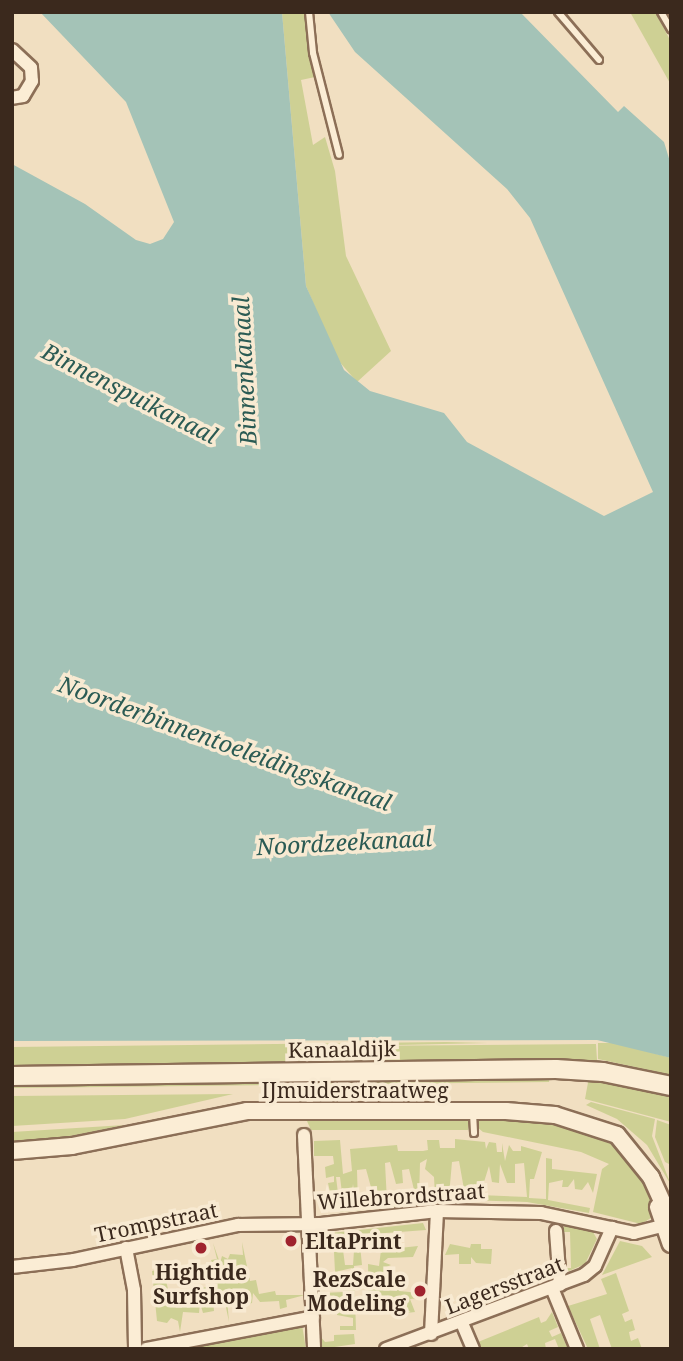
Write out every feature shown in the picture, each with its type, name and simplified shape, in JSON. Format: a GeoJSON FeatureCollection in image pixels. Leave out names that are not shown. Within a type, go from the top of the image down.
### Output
{"type":"FeatureCollection","features":[{"type":"Feature","properties":{"kind":"main road","name":"Kanaaldijk"},"geometry":{"type":"LineString","coordinates":[[12,1076],[546,1069],[603,1072],[671,1086]]}},
{"type":"Feature","properties":{"kind":"street"},"geometry":{"type":"LineString","coordinates":[[12,50],[31,68],[32,82],[23,96],[12,98]]}},
{"type":"Feature","properties":{"kind":"street","name":"IJmuiderstraatweg"},"geometry":{"type":"LineString","coordinates":[[12,1151],[72,1146],[239,1112],[473,1111],[555,1115],[604,1128],[638,1156],[668,1224]]}},
{"type":"Feature","properties":{"kind":"street"},"geometry":{"type":"LineString","coordinates":[[304,1135],[314,1349]]}},
{"type":"Feature","properties":{"kind":"street"},"geometry":{"type":"LineString","coordinates":[[431,1334],[437,1210]]}},
{"type":"Feature","properties":{"kind":"street","name":"Willebrordstraat"},"geometry":{"type":"LineString","coordinates":[[308,1224],[437,1210],[531,1212],[640,1233],[668,1224]]}},
{"type":"Feature","properties":{"kind":"street","name":"Trompstraat"},"geometry":{"type":"LineString","coordinates":[[12,1267],[126,1248],[238,1225],[308,1224]]}},
{"type":"Feature","properties":{"kind":"street"},"geometry":{"type":"LineString","coordinates":[[668,1224],[671,1244]]}},
{"type":"Feature","properties":{"kind":"street","name":"Lagersstraat"},"geometry":{"type":"LineString","coordinates":[[386,1349],[556,1286],[595,1266],[612,1228]]}},
{"type":"Feature","properties":{"kind":"street"},"geometry":{"type":"LineString","coordinates":[[556,1231],[556,1286],[577,1349]]}},
{"type":"Feature","properties":{"kind":"street"},"geometry":{"type":"LineString","coordinates":[[126,1248],[134,1290],[135,1349]]}},
{"type":"Feature","properties":{"kind":"street"},"geometry":{"type":"LineString","coordinates":[[146,1349],[313,1317]]}},
{"type":"Feature","properties":{"kind":"street"},"geometry":{"type":"LineString","coordinates":[[462,1323],[473,1349]]}},
{"type":"Feature","properties":{"kind":"lane"},"geometry":{"type":"LineString","coordinates":[[309,12],[313,53],[339,155]]}},
{"type":"Feature","properties":{"kind":"lane"},"geometry":{"type":"LineString","coordinates":[[558,12],[599,60]]}},
{"type":"Feature","properties":{"kind":"lane"},"geometry":{"type":"LineString","coordinates":[[661,12],[671,29]]}},
{"type":"Feature","properties":{"kind":"lane"},"geometry":{"type":"LineString","coordinates":[[473,1111],[474,1133]]}},
{"type":"Feature","properties":{"kind":"green space"},"geometry":{"type":"Polygon","coordinates":[[[282,12],[304,12],[315,77],[301,80],[313,145],[325,137],[335,171],[346,256],[391,351],[357,382],[337,359],[306,286],[282,12]]]}},
{"type":"Feature","properties":{"kind":"green space"},"geometry":{"type":"Polygon","coordinates":[[[630,12],[655,12],[658,17],[671,42],[671,85],[630,12]]]}},
{"type":"Feature","properties":{"kind":"green space"},"geometry":{"type":"Polygon","coordinates":[[[488,1043],[352,1046],[596,1044],[597,1060],[671,1077],[12,1071],[12,1047],[488,1043]]]}},
{"type":"Feature","properties":{"kind":"green space"},"geometry":{"type":"Polygon","coordinates":[[[598,1043],[616,1043],[671,1058],[671,1075],[598,1059],[598,1043]]]}},
{"type":"Feature","properties":{"kind":"green space"},"geometry":{"type":"Polygon","coordinates":[[[550,1075],[549,1082],[12,1088],[12,1083],[550,1075]]]}},
{"type":"Feature","properties":{"kind":"green space"},"geometry":{"type":"Polygon","coordinates":[[[589,1077],[671,1093],[671,1122],[585,1099],[589,1077]]]}},
{"type":"Feature","properties":{"kind":"green space"},"geometry":{"type":"Polygon","coordinates":[[[233,1094],[125,1119],[12,1126],[12,1096],[233,1094]]]}},
{"type":"Feature","properties":{"kind":"green space"},"geometry":{"type":"Polygon","coordinates":[[[591,1102],[655,1119],[652,1136],[671,1185],[647,1145],[617,1119],[586,1105],[591,1102]]]}},
{"type":"Feature","properties":{"kind":"green space"},"geometry":{"type":"Polygon","coordinates":[[[470,1116],[468,1130],[311,1130],[307,1121],[308,1117],[470,1116]]]}},
{"type":"Feature","properties":{"kind":"green space"},"geometry":{"type":"Polygon","coordinates":[[[479,1116],[550,1121],[609,1138],[641,1172],[656,1215],[641,1224],[593,1212],[602,1169],[609,1164],[581,1152],[483,1132],[477,1127],[479,1116]]]}},
{"type":"Feature","properties":{"kind":"green space"},"geometry":{"type":"Polygon","coordinates":[[[657,1120],[671,1125],[671,1165],[665,1162],[655,1137],[657,1120]]]}},
{"type":"Feature","properties":{"kind":"green space"},"geometry":{"type":"Polygon","coordinates":[[[125,1125],[61,1138],[12,1142],[12,1132],[125,1125]]]}},
{"type":"Feature","properties":{"kind":"green space"},"geometry":{"type":"Polygon","coordinates":[[[455,1139],[485,1142],[486,1149],[489,1142],[496,1143],[497,1152],[502,1152],[502,1143],[505,1161],[509,1145],[513,1151],[521,1151],[521,1146],[542,1152],[534,1179],[530,1179],[529,1198],[546,1199],[546,1158],[552,1159],[552,1169],[597,1174],[593,1193],[588,1182],[582,1190],[575,1189],[574,1179],[568,1187],[562,1187],[563,1180],[549,1183],[548,1200],[590,1208],[589,1213],[527,1202],[469,1200],[340,1212],[339,1207],[356,1205],[353,1184],[352,1192],[342,1193],[340,1177],[336,1177],[339,1201],[332,1201],[328,1183],[334,1182],[334,1176],[326,1178],[325,1167],[334,1164],[333,1156],[314,1156],[314,1141],[340,1140],[343,1174],[352,1171],[350,1149],[397,1145],[398,1151],[423,1151],[428,1150],[427,1140],[439,1140],[440,1148],[455,1148],[455,1139]],[[427,1159],[420,1163],[419,1198],[435,1196],[434,1177],[425,1169],[427,1159]],[[459,1161],[452,1162],[449,1196],[465,1195],[459,1161]],[[390,1162],[385,1163],[387,1201],[416,1198],[409,1169],[402,1170],[403,1183],[396,1184],[390,1162]],[[524,1163],[515,1164],[515,1183],[507,1183],[500,1164],[499,1183],[492,1182],[489,1166],[484,1182],[480,1182],[479,1195],[527,1197],[524,1163]],[[366,1169],[357,1170],[358,1205],[375,1202],[366,1169]]]}},
{"type":"Feature","properties":{"kind":"green space"},"geometry":{"type":"Polygon","coordinates":[[[423,1223],[426,1230],[359,1235],[362,1265],[354,1266],[356,1330],[340,1330],[340,1326],[353,1326],[353,1318],[337,1315],[337,1308],[346,1308],[346,1300],[323,1293],[343,1292],[343,1284],[353,1278],[352,1268],[335,1272],[334,1252],[343,1250],[345,1265],[353,1265],[355,1236],[323,1240],[322,1234],[423,1223]]]}},
{"type":"Feature","properties":{"kind":"green space"},"geometry":{"type":"Polygon","coordinates":[[[565,1225],[593,1232],[597,1239],[585,1264],[562,1274],[561,1268],[571,1268],[570,1232],[560,1232],[565,1225]]]}},
{"type":"Feature","properties":{"kind":"green space"},"geometry":{"type":"Polygon","coordinates":[[[620,1241],[642,1246],[652,1257],[602,1275],[620,1241]]]}},
{"type":"Feature","properties":{"kind":"green space"},"geometry":{"type":"Polygon","coordinates":[[[242,1242],[250,1281],[256,1280],[259,1294],[275,1291],[276,1295],[305,1295],[286,1300],[287,1307],[280,1309],[279,1301],[260,1302],[253,1293],[252,1303],[244,1305],[235,1296],[236,1306],[232,1307],[227,1298],[229,1322],[224,1298],[217,1305],[213,1298],[214,1311],[203,1313],[200,1303],[199,1313],[183,1312],[180,1332],[178,1321],[171,1318],[167,1323],[157,1321],[152,1271],[157,1270],[159,1280],[163,1273],[171,1301],[192,1298],[191,1292],[220,1282],[211,1260],[217,1259],[213,1243],[220,1263],[222,1256],[228,1259],[230,1254],[243,1255],[242,1242]]]}},
{"type":"Feature","properties":{"kind":"green space"},"geometry":{"type":"Polygon","coordinates":[[[450,1244],[470,1248],[471,1244],[481,1244],[481,1249],[492,1249],[491,1264],[476,1263],[471,1257],[471,1264],[459,1264],[459,1254],[445,1255],[450,1244]]]}},
{"type":"Feature","properties":{"kind":"green space"},"geometry":{"type":"Polygon","coordinates":[[[418,1246],[413,1257],[388,1258],[383,1262],[391,1265],[384,1268],[383,1289],[397,1291],[391,1277],[405,1274],[399,1278],[399,1291],[420,1293],[420,1298],[410,1299],[415,1312],[407,1313],[406,1299],[400,1298],[400,1313],[393,1313],[393,1299],[387,1299],[386,1313],[379,1313],[373,1299],[369,1314],[368,1264],[379,1266],[381,1250],[418,1246]]]}},
{"type":"Feature","properties":{"kind":"green space"},"geometry":{"type":"Polygon","coordinates":[[[616,1273],[629,1311],[622,1314],[625,1322],[632,1319],[635,1330],[629,1332],[631,1341],[638,1338],[642,1349],[612,1349],[600,1315],[590,1319],[600,1349],[588,1349],[568,1306],[607,1294],[601,1279],[616,1273]]]}},
{"type":"Feature","properties":{"kind":"green space"},"geometry":{"type":"Polygon","coordinates":[[[552,1312],[558,1327],[549,1331],[552,1337],[561,1333],[568,1349],[559,1349],[555,1339],[545,1343],[546,1349],[529,1349],[527,1344],[519,1349],[481,1349],[478,1342],[539,1317],[541,1323],[546,1321],[552,1312]]]}},
{"type":"Feature","properties":{"kind":"green space"},"geometry":{"type":"Polygon","coordinates":[[[302,1325],[306,1349],[195,1349],[199,1344],[302,1325]]]}},
{"type":"Feature","properties":{"kind":"green space"},"geometry":{"type":"Polygon","coordinates":[[[354,1334],[355,1344],[321,1349],[320,1336],[325,1342],[334,1341],[334,1335],[354,1334]]]}},
{"type":"Feature","properties":{"kind":"water"},"geometry":{"type":"Polygon","coordinates":[[[40,12],[282,12],[306,286],[344,370],[370,391],[444,413],[467,442],[604,516],[653,492],[530,218],[507,189],[355,52],[328,12],[520,12],[618,112],[624,106],[664,142],[671,165],[671,1058],[597,1040],[12,1041],[12,164],[85,204],[136,240],[150,244],[163,239],[174,222],[126,102],[40,12]]]}},
{"type":"Feature","properties":{"kind":"place","name":"EltaPrint"},"geometry":{"type":"Point","coordinates":[291,1241]}},
{"type":"Feature","properties":{"kind":"place","name":"Hightide Surfshop"},"geometry":{"type":"Point","coordinates":[201,1248]}},
{"type":"Feature","properties":{"kind":"place","name":"RezScale Modeling"},"geometry":{"type":"Point","coordinates":[420,1291]}},
{"type":"Feature","properties":{"kind":"water label","name":"Binnenkanaal"},"geometry":{"type":"Point","coordinates":[244,371]}},
{"type":"Feature","properties":{"kind":"water label","name":"Binnenspuikanaal"},"geometry":{"type":"Point","coordinates":[130,393]}},
{"type":"Feature","properties":{"kind":"water label","name":"Noorderbinnentoeleidingskanaal"},"geometry":{"type":"Point","coordinates":[225,743]}},
{"type":"Feature","properties":{"kind":"water label","name":"Noordzeekanaal"},"geometry":{"type":"Point","coordinates":[344,842]}}]}
